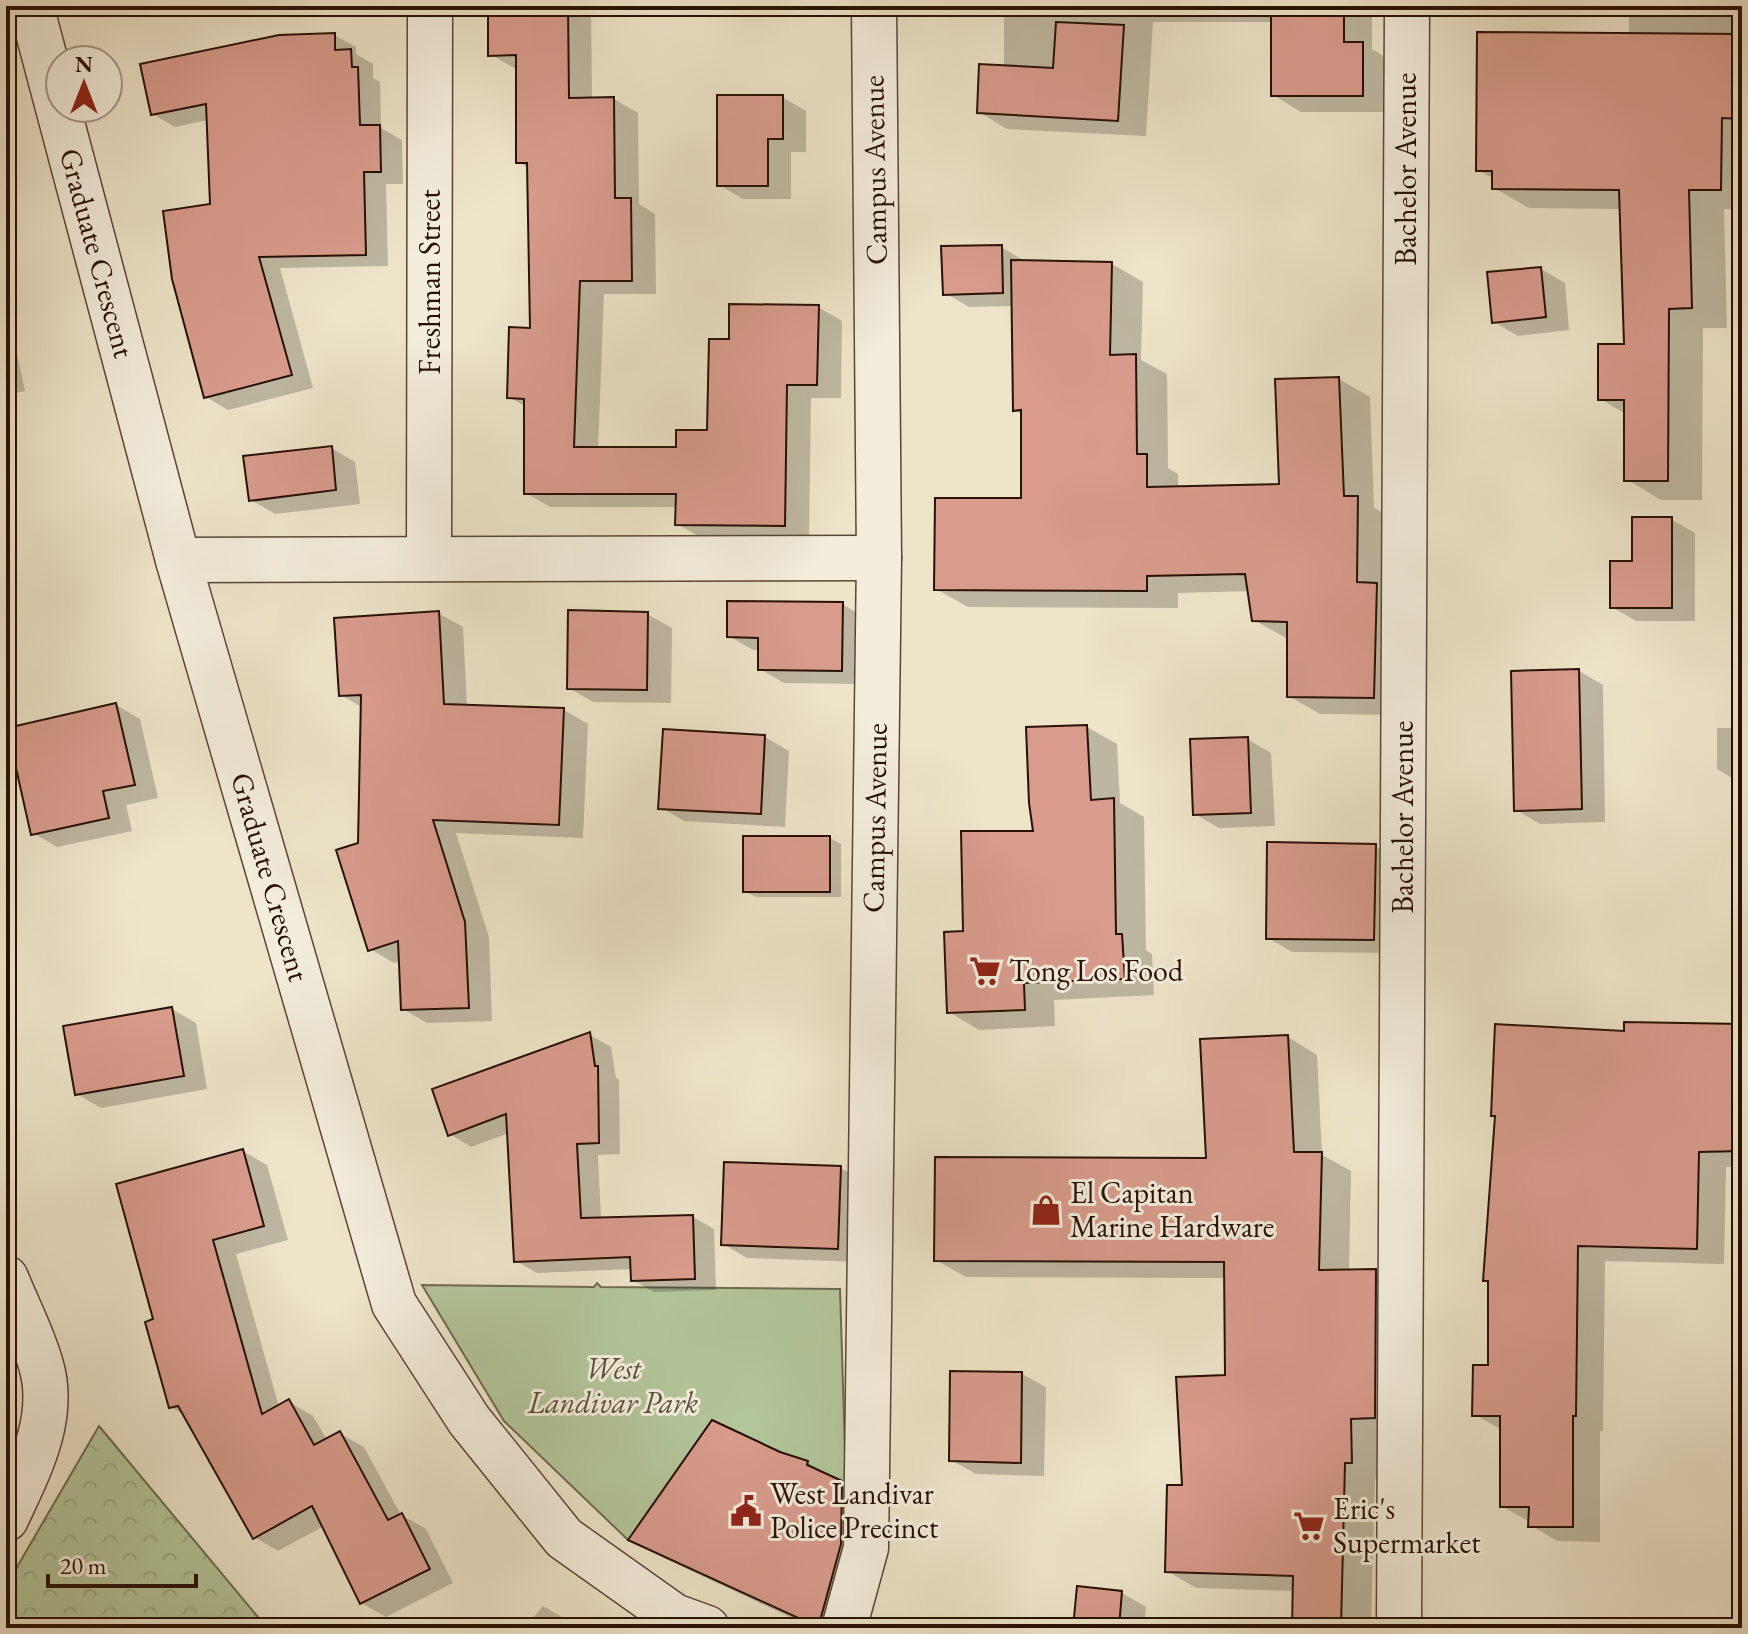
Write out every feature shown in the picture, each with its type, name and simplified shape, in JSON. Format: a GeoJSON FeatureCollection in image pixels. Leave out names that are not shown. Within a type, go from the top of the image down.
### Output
{"type":"FeatureCollection","features":[{"type":"Feature","properties":{"kind":"street","name":"Graduate Crescent"},"geometry":{"type":"LineString","coordinates":[[31,6],[178,560],[394,1304],[469,1420],[564,1538],[674,1616],[707,1628]]}},
{"type":"Feature","properties":{"kind":"street","name":"Freshman Street"},"geometry":{"type":"LineString","coordinates":[[429,559],[430,6]]}},
{"type":"Feature","properties":{"kind":"street","name":"Campus Avenue"},"geometry":{"type":"LineString","coordinates":[[844,1628],[866,1548],[879,558],[874,6]]}},
{"type":"Feature","properties":{"kind":"street","name":"Bachelor Avenue"},"geometry":{"type":"LineString","coordinates":[[1399,1628],[1407,6]]}},
{"type":"Feature","properties":{"kind":"street"},"geometry":{"type":"LineString","coordinates":[[178,560],[879,558]]}},
{"type":"Feature","properties":{"kind":"street"},"geometry":{"type":"LineString","coordinates":[[6,1278],[41,1366],[45,1395],[43,1425],[36,1454],[6,1519]]}},
{"type":"Feature","properties":{"kind":"green space","name":"West Landivar Park"},"geometry":{"type":"Polygon","coordinates":[[[597,1283],[601,1287],[840,1289],[846,1483],[712,1420],[628,1540],[504,1421],[422,1285],[594,1287],[597,1283]]]}},
{"type":"Feature","properties":{"kind":"green space"},"geometry":{"type":"Polygon","coordinates":[[[99,1426],[267,1628],[6,1628],[6,1586],[99,1426]]]}},
{"type":"Feature","properties":{"kind":"building"},"geometry":{"type":"Polygon","coordinates":[[[488,6],[568,6],[569,98],[614,97],[615,198],[631,198],[632,281],[580,281],[574,447],[676,447],[676,430],[707,430],[709,339],[729,339],[729,304],[819,305],[817,385],[787,385],[785,526],[675,525],[676,494],[524,494],[524,399],[507,398],[509,327],[530,328],[527,163],[516,163],[516,55],[488,56],[488,6]]]}},
{"type":"Feature","properties":{"kind":"building"},"geometry":{"type":"Polygon","coordinates":[[[1271,6],[1344,6],[1344,42],[1363,42],[1363,96],[1271,96],[1271,6]]]}},
{"type":"Feature","properties":{"kind":"building"},"geometry":{"type":"Polygon","coordinates":[[[1056,22],[1124,25],[1118,121],[977,113],[979,64],[1053,68],[1056,22]]]}},
{"type":"Feature","properties":{"kind":"building"},"geometry":{"type":"Polygon","coordinates":[[[1477,32],[1742,34],[1742,119],[1722,118],[1721,190],[1689,190],[1692,308],[1669,309],[1668,481],[1624,481],[1624,400],[1598,400],[1598,344],[1624,344],[1619,190],[1492,189],[1492,171],[1476,171],[1477,32]]]}},
{"type":"Feature","properties":{"kind":"building"},"geometry":{"type":"Polygon","coordinates":[[[335,33],[335,50],[351,49],[352,67],[358,67],[360,125],[380,125],[381,172],[364,172],[366,255],[259,257],[292,375],[204,398],[172,279],[163,211],[210,204],[206,104],[151,115],[140,64],[279,35],[335,33]]]}},
{"type":"Feature","properties":{"kind":"building"},"geometry":{"type":"Polygon","coordinates":[[[717,95],[783,95],[783,139],[768,139],[768,186],[717,186],[717,95]]]}},
{"type":"Feature","properties":{"kind":"building"},"geometry":{"type":"Polygon","coordinates":[[[1002,245],[1003,293],[943,295],[941,246],[1002,245]]]}},
{"type":"Feature","properties":{"kind":"building"},"geometry":{"type":"Polygon","coordinates":[[[1011,260],[1112,262],[1110,355],[1136,354],[1137,454],[1147,454],[1147,487],[1279,484],[1275,379],[1339,377],[1344,496],[1358,496],[1357,582],[1377,583],[1374,698],[1287,697],[1287,622],[1252,621],[1245,574],[1147,576],[1147,591],[934,590],[935,498],[1021,498],[1021,410],[1013,411],[1011,260]]]}},
{"type":"Feature","properties":{"kind":"building"},"geometry":{"type":"Polygon","coordinates":[[[1541,267],[1546,317],[1492,323],[1487,272],[1541,267]]]}},
{"type":"Feature","properties":{"kind":"building"},"geometry":{"type":"Polygon","coordinates":[[[332,446],[336,490],[249,501],[243,456],[332,446]]]}},
{"type":"Feature","properties":{"kind":"building"},"geometry":{"type":"Polygon","coordinates":[[[1632,517],[1672,517],[1672,608],[1610,608],[1610,561],[1632,561],[1632,517]]]}},
{"type":"Feature","properties":{"kind":"building"},"geometry":{"type":"Polygon","coordinates":[[[727,601],[843,602],[842,671],[758,670],[758,638],[727,637],[727,601]]]}},
{"type":"Feature","properties":{"kind":"building"},"geometry":{"type":"Polygon","coordinates":[[[568,610],[648,612],[647,690],[567,689],[568,610]]]}},
{"type":"Feature","properties":{"kind":"building"},"geometry":{"type":"Polygon","coordinates":[[[439,611],[444,704],[564,708],[559,825],[433,820],[465,922],[469,1008],[401,1010],[398,941],[368,951],[336,850],[358,843],[361,695],[339,696],[334,618],[439,611]]]}},
{"type":"Feature","properties":{"kind":"building"},"geometry":{"type":"Polygon","coordinates":[[[1579,669],[1582,809],[1514,811],[1511,671],[1579,669]]]}},
{"type":"Feature","properties":{"kind":"building"},"geometry":{"type":"Polygon","coordinates":[[[116,703],[135,785],[103,791],[109,818],[31,835],[7,728],[116,703]]]}},
{"type":"Feature","properties":{"kind":"building"},"geometry":{"type":"Polygon","coordinates":[[[1087,725],[1091,800],[1114,798],[1116,934],[1122,934],[1125,979],[1024,983],[1025,1010],[947,1013],[944,932],[963,931],[961,831],[1033,831],[1026,727],[1087,725]]]}},
{"type":"Feature","properties":{"kind":"building"},"geometry":{"type":"Polygon","coordinates":[[[663,729],[765,735],[761,814],[658,809],[663,729]]]}},
{"type":"Feature","properties":{"kind":"building"},"geometry":{"type":"Polygon","coordinates":[[[1248,737],[1251,813],[1193,815],[1190,739],[1248,737]]]}},
{"type":"Feature","properties":{"kind":"building"},"geometry":{"type":"Polygon","coordinates":[[[743,836],[830,836],[830,892],[743,892],[743,836]]]}},
{"type":"Feature","properties":{"kind":"building"},"geometry":{"type":"Polygon","coordinates":[[[1267,842],[1376,844],[1374,940],[1266,939],[1267,842]]]}},
{"type":"Feature","properties":{"kind":"building"},"geometry":{"type":"Polygon","coordinates":[[[172,1007],[184,1076],[75,1095],[63,1026],[172,1007]]]}},
{"type":"Feature","properties":{"kind":"building"},"geometry":{"type":"Polygon","coordinates":[[[1624,1022],[1742,1024],[1742,1151],[1699,1152],[1697,1249],[1578,1246],[1573,1527],[1528,1527],[1529,1507],[1500,1507],[1500,1416],[1472,1416],[1473,1365],[1488,1365],[1488,1281],[1483,1281],[1495,1116],[1491,1116],[1495,1024],[1624,1031],[1624,1022]]]}},
{"type":"Feature","properties":{"kind":"building"},"geometry":{"type":"Polygon","coordinates":[[[590,1032],[595,1066],[598,1066],[599,1143],[577,1144],[581,1218],[693,1215],[695,1279],[631,1281],[630,1257],[514,1262],[506,1114],[448,1136],[432,1089],[590,1032]]]}},
{"type":"Feature","properties":{"kind":"building"},"geometry":{"type":"Polygon","coordinates":[[[1288,1035],[1294,1152],[1322,1152],[1319,1270],[1376,1269],[1375,1418],[1351,1419],[1352,1463],[1345,1463],[1341,1628],[1292,1628],[1293,1576],[1165,1572],[1167,1485],[1182,1485],[1176,1377],[1225,1375],[1224,1262],[934,1261],[935,1157],[1206,1158],[1200,1039],[1288,1035]]]}},
{"type":"Feature","properties":{"kind":"building"},"geometry":{"type":"Polygon","coordinates":[[[243,1149],[264,1226],[213,1240],[262,1414],[289,1399],[314,1445],[340,1431],[388,1520],[402,1513],[430,1569],[360,1604],[312,1506],[253,1539],[178,1406],[169,1408],[145,1322],[153,1319],[116,1184],[243,1149]]]}},
{"type":"Feature","properties":{"kind":"building"},"geometry":{"type":"Polygon","coordinates":[[[724,1162],[841,1166],[838,1249],[721,1245],[724,1162]]]}},
{"type":"Feature","properties":{"kind":"building"},"geometry":{"type":"Polygon","coordinates":[[[950,1371],[1022,1372],[1021,1463],[949,1461],[950,1371]]]}},
{"type":"Feature","properties":{"kind":"building","name":"West Landivar Police Precinct"},"geometry":{"type":"Polygon","coordinates":[[[712,1420],[780,1452],[808,1461],[807,1465],[842,1481],[841,1544],[820,1628],[628,1540],[712,1420]]]}},
{"type":"Feature","properties":{"kind":"building"},"geometry":{"type":"Polygon","coordinates":[[[1077,1586],[1122,1591],[1119,1628],[1073,1628],[1077,1586]]]}},
{"type":"Feature","properties":{"kind":"place","name":"Tong Los Food"},"geometry":{"type":"Point","coordinates":[985,971]}},
{"type":"Feature","properties":{"kind":"place","name":"El Capitan Marine Hardware"},"geometry":{"type":"Point","coordinates":[1046,1210]}},
{"type":"Feature","properties":{"kind":"place","name":"West Landivar Police Precinct"},"geometry":{"type":"Point","coordinates":[746,1511]}},
{"type":"Feature","properties":{"kind":"place","name":"Eric's Supermarket"},"geometry":{"type":"Point","coordinates":[1309,1526]}}]}
